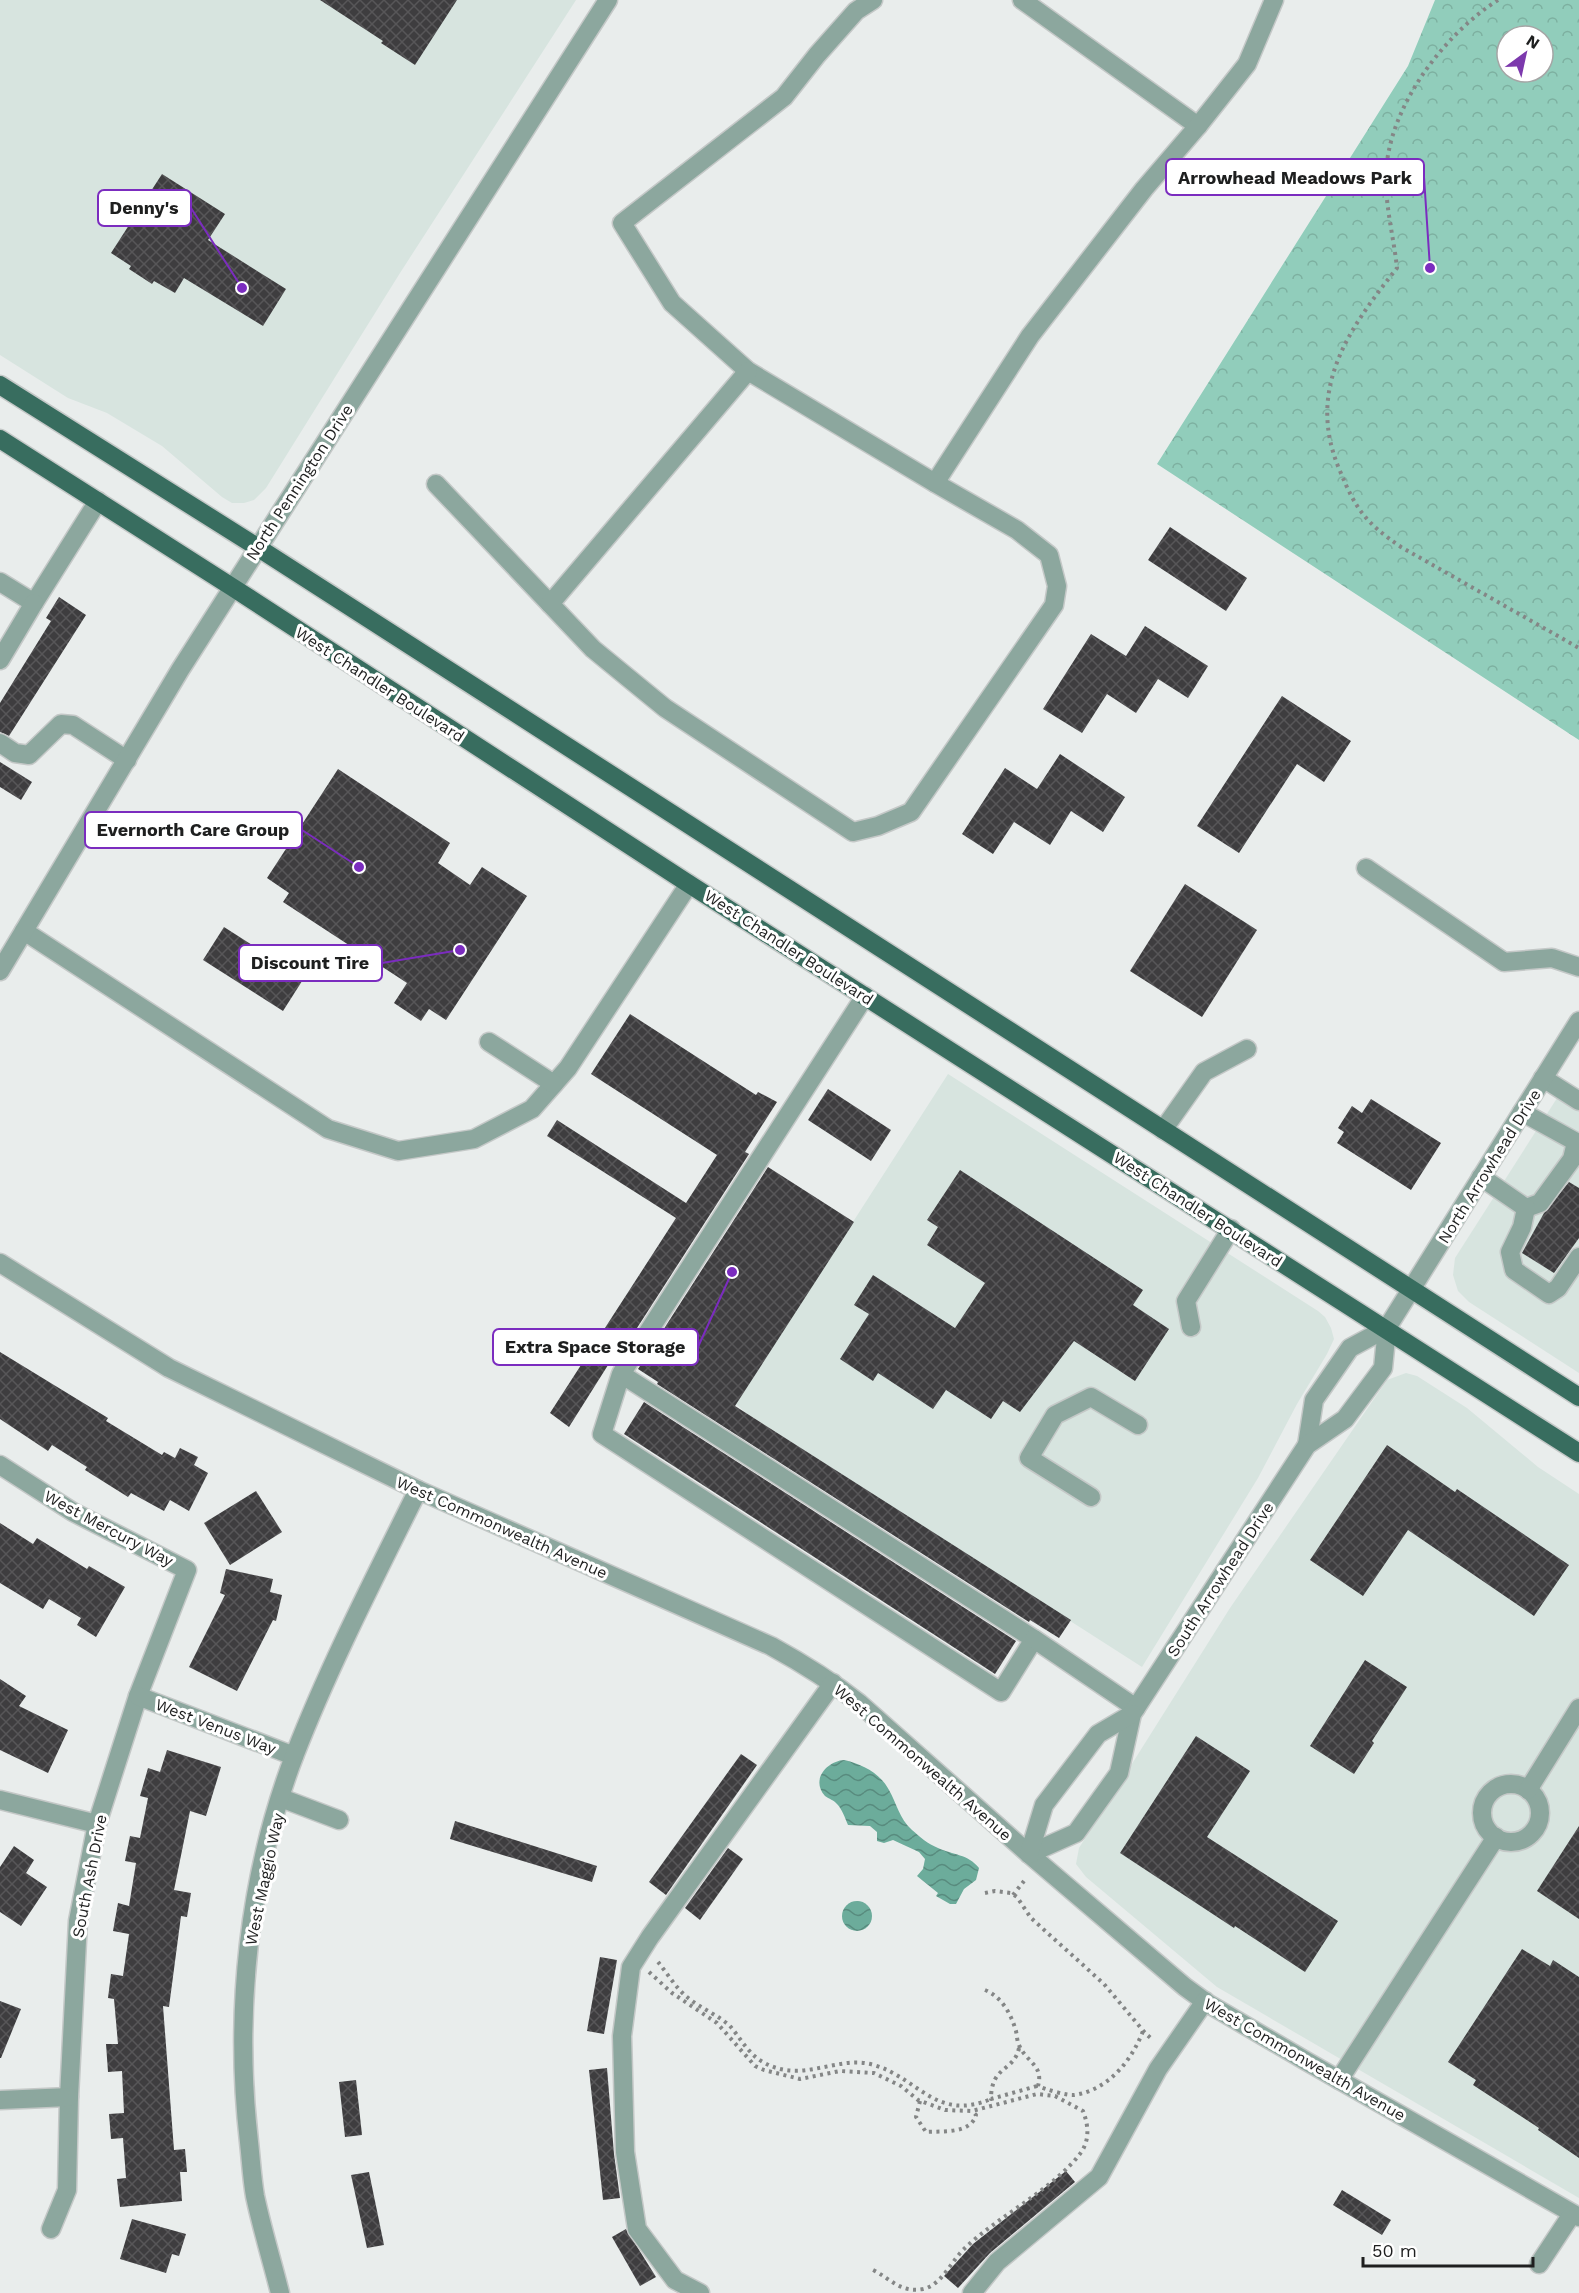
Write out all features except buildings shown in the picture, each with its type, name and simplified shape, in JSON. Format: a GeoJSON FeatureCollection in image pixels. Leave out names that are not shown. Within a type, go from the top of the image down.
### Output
{"type":"FeatureCollection","features":[{"type":"Feature","properties":{"kind":"main road"},"geometry":{"type":"LineString","coordinates":[[0,385],[257,547],[1579,1397]]}},
{"type":"Feature","properties":{"kind":"main road","name":"West Chandler Boulevard"},"geometry":{"type":"LineString","coordinates":[[0,439],[689,884],[1387,1328],[1579,1453]]}},
{"type":"Feature","properties":{"kind":"street","name":"North Pennington Drive"},"geometry":{"type":"LineString","coordinates":[[0,971],[257,547],[526,132],[608,0]]}},
{"type":"Feature","properties":{"kind":"street"},"geometry":{"type":"LineString","coordinates":[[436,484],[593,649],[665,708],[853,832],[878,826],[911,812],[1054,605],[1057,586],[1049,555],[1017,530],[748,371],[672,303],[622,223],[784,97],[856,11],[873,0]]}},
{"type":"Feature","properties":{"kind":"street"},"geometry":{"type":"LineString","coordinates":[[1022,0],[1198,126]]}},
{"type":"Feature","properties":{"kind":"street"},"geometry":{"type":"LineString","coordinates":[[935,483],[1030,336],[1144,189],[1247,64],[1274,0]]}},
{"type":"Feature","properties":{"kind":"street"},"geometry":{"type":"LineString","coordinates":[[550,603],[748,371]]}},
{"type":"Feature","properties":{"kind":"street"},"geometry":{"type":"LineString","coordinates":[[0,660],[98,501]]}},
{"type":"Feature","properties":{"kind":"street"},"geometry":{"type":"LineString","coordinates":[[0,582],[34,603]]}},
{"type":"Feature","properties":{"kind":"street"},"geometry":{"type":"LineString","coordinates":[[0,743],[15,753],[29,755],[61,724],[73,725],[127,760]]}},
{"type":"Feature","properties":{"kind":"street"},"geometry":{"type":"LineString","coordinates":[[1366,868],[1504,962],[1552,958],[1579,967]]}},
{"type":"Feature","properties":{"kind":"street"},"geometry":{"type":"LineString","coordinates":[[24,932],[328,1129],[398,1151],[474,1139],[532,1109],[568,1068],[689,884]]}},
{"type":"Feature","properties":{"kind":"street"},"geometry":{"type":"LineString","coordinates":[[865,996],[621,1374],[602,1434],[1001,1692],[1034,1639]]}},
{"type":"Feature","properties":{"kind":"street","name":"North Arrowhead Drive"},"geometry":{"type":"LineString","coordinates":[[1398,1310],[1579,1021]]}},
{"type":"Feature","properties":{"kind":"street"},"geometry":{"type":"LineString","coordinates":[[489,1042],[555,1084]]}},
{"type":"Feature","properties":{"kind":"street"},"geometry":{"type":"LineString","coordinates":[[1162,1130],[1204,1072],[1247,1049]]}},
{"type":"Feature","properties":{"kind":"street"},"geometry":{"type":"LineString","coordinates":[[1543,1078],[1579,1101]]}},
{"type":"Feature","properties":{"kind":"street"},"geometry":{"type":"LineString","coordinates":[[1522,1112],[1576,1142],[1576,1166],[1540,1203],[1526,1208]]}},
{"type":"Feature","properties":{"kind":"street"},"geometry":{"type":"LineString","coordinates":[[1481,1177],[1526,1208]]}},
{"type":"Feature","properties":{"kind":"street"},"geometry":{"type":"LineString","coordinates":[[1526,1208],[1522,1227],[1510,1252],[1514,1270],[1549,1294],[1558,1288],[1579,1257]]}},
{"type":"Feature","properties":{"kind":"street"},"geometry":{"type":"LineString","coordinates":[[1191,1327],[1186,1302],[1230,1229]]}},
{"type":"Feature","properties":{"kind":"street","name":"West Commonwealth Avenue"},"geometry":{"type":"LineString","coordinates":[[0,1263],[169,1368],[418,1490],[771,1646],[833,1683],[1185,1987],[1339,2080],[1576,2215]]}},
{"type":"Feature","properties":{"kind":"street","name":"South Arrowhead Drive"},"geometry":{"type":"LineString","coordinates":[[1029,1854],[1076,1833],[1119,1773],[1134,1711],[1307,1445],[1345,1419],[1383,1368],[1387,1328],[1398,1310]]}},
{"type":"Feature","properties":{"kind":"street","name":"South Arrowhead Drive"},"geometry":{"type":"LineString","coordinates":[[1307,1445],[1314,1401],[1350,1348],[1387,1328]]}},
{"type":"Feature","properties":{"kind":"street"},"geometry":{"type":"LineString","coordinates":[[621,1374],[1034,1639],[1134,1711]]}},
{"type":"Feature","properties":{"kind":"street"},"geometry":{"type":"LineString","coordinates":[[1090,1497],[1029,1458],[1055,1415],[1091,1397],[1138,1425]]}},
{"type":"Feature","properties":{"kind":"street","name":"West Mercury Way"},"geometry":{"type":"LineString","coordinates":[[0,1465],[73,1512],[187,1570]]}},
{"type":"Feature","properties":{"kind":"street","name":"West Maggio Way"},"geometry":{"type":"LineString","coordinates":[[280,2293],[255,2195],[246,2119],[242,2046],[250,1931],[262,1870],[294,1756],[363,1599],[418,1490]]}},
{"type":"Feature","properties":{"kind":"street","name":"South Ash Drive"},"geometry":{"type":"LineString","coordinates":[[51,2229],[67,2190],[69,2097],[78,1921],[97,1824],[138,1696],[187,1570]]}},
{"type":"Feature","properties":{"kind":"street"},"geometry":{"type":"LineString","coordinates":[[700,2293],[675,2280],[637,2229],[625,2152],[622,2036],[631,1967],[833,1683]]}},
{"type":"Feature","properties":{"kind":"street","name":"West Venus Way"},"geometry":{"type":"LineString","coordinates":[[138,1696],[294,1756]]}},
{"type":"Feature","properties":{"kind":"street"},"geometry":{"type":"LineString","coordinates":[[1528,1790],[1579,1708]]}},
{"type":"Feature","properties":{"kind":"street","name":"South Arrowhead Drive"},"geometry":{"type":"LineString","coordinates":[[1029,1854],[1044,1805],[1098,1734],[1134,1711]]}},
{"type":"Feature","properties":{"kind":"street"},"geometry":{"type":"LineString","coordinates":[[1510,1784],[1528,1790],[1539,1806],[1538,1825],[1524,1839],[1515,1842],[1505,1842],[1496,1838],[1489,1832],[1482,1816],[1486,1799],[1492,1791],[1510,1784]]}},
{"type":"Feature","properties":{"kind":"street"},"geometry":{"type":"LineString","coordinates":[[281,1798],[339,1820]]}},
{"type":"Feature","properties":{"kind":"street"},"geometry":{"type":"LineString","coordinates":[[0,1800],[97,1824]]}},
{"type":"Feature","properties":{"kind":"street"},"geometry":{"type":"LineString","coordinates":[[1339,2080],[1496,1838]]}},
{"type":"Feature","properties":{"kind":"street"},"geometry":{"type":"LineString","coordinates":[[972,2293],[997,2262],[1099,2177],[1158,2069],[1205,2001]]}},
{"type":"Feature","properties":{"kind":"street"},"geometry":{"type":"LineString","coordinates":[[0,2100],[69,2097]]}},
{"type":"Feature","properties":{"kind":"street"},"geometry":{"type":"LineString","coordinates":[[1539,2264],[1576,2215]]}},
{"type":"Feature","properties":{"kind":"path"},"geometry":{"type":"LineString","coordinates":[[1498,0],[1461,30],[1434,60],[1400,114],[1390,143],[1385,177],[1397,268],[1350,334],[1335,367],[1326,402],[1328,430],[1334,456],[1344,482],[1357,507],[1375,529],[1401,547],[1579,648]]}},
{"type":"Feature","properties":{"kind":"path"},"geometry":{"type":"LineString","coordinates":[[1013,1895],[1024,1881]]}},
{"type":"Feature","properties":{"kind":"path"},"geometry":{"type":"LineString","coordinates":[[985,1893],[995,1891],[1013,1895],[1022,1902],[1031,1918],[1104,1984],[1143,2031],[1156,2042],[1159,2041]]}},
{"type":"Feature","properties":{"kind":"path"},"geometry":{"type":"LineString","coordinates":[[640,1953],[686,1996],[726,2023],[750,2051],[766,2064],[800,2072],[835,2065],[873,2064],[891,2072],[937,2102],[952,2105],[969,2105],[1038,2086],[1073,2095],[1101,2085],[1127,2062],[1136,2049],[1143,2031]]}},
{"type":"Feature","properties":{"kind":"path"},"geometry":{"type":"LineString","coordinates":[[640,1953],[672,1993],[717,2023],[755,2066],[764,2070],[800,2079],[840,2071],[874,2073],[901,2086],[920,2101],[945,2110],[972,2111],[1037,2094],[1055,2096],[1083,2111],[1088,2131],[1084,2148],[1060,2173],[964,2248],[937,2281],[928,2288],[905,2290],[873,2270]]}},
{"type":"Feature","properties":{"kind":"path"},"geometry":{"type":"LineString","coordinates":[[985,1990],[998,1997],[1006,2008],[1016,2030],[1019,2047],[1016,2057],[999,2071],[991,2085],[991,2099]]}},
{"type":"Feature","properties":{"kind":"path"},"geometry":{"type":"LineString","coordinates":[[1019,2047],[1037,2066],[1040,2076],[1038,2086]]}},
{"type":"Feature","properties":{"kind":"path"},"geometry":{"type":"LineString","coordinates":[[920,2101],[916,2117],[926,2133],[962,2129],[974,2121],[976,2115],[972,2111]]}},
{"type":"Feature","properties":{"kind":"shaded area"},"geometry":{"type":"Polygon","coordinates":[[[0,0],[576,0],[400,273],[266,488],[254,500],[232,503],[162,446],[107,413],[68,398],[0,355],[0,0]]]}},
{"type":"Feature","properties":{"kind":"shaded area"},"geometry":{"type":"Polygon","coordinates":[[[948,1074],[1318,1311],[1325,1317],[1331,1328],[1334,1339],[1327,1354],[1297,1404],[1258,1478],[1142,1667],[746,1413],[736,1404],[948,1074]]]}},
{"type":"Feature","properties":{"kind":"shaded area"},"geometry":{"type":"Polygon","coordinates":[[[1559,1095],[1579,1108],[1579,1373],[1469,1302],[1458,1291],[1453,1275],[1455,1258],[1559,1095]]]}},
{"type":"Feature","properties":{"kind":"shaded area"},"geometry":{"type":"Polygon","coordinates":[[[1406,1373],[1417,1376],[1467,1408],[1538,1467],[1579,1494],[1579,2198],[1217,1987],[1086,1877],[1076,1864],[1079,1848],[1230,1608],[1387,1380],[1406,1373]]]}},
{"type":"Feature","properties":{"kind":"green space"},"geometry":{"type":"Polygon","coordinates":[[[1435,0],[1579,0],[1579,740],[1157,464],[1408,66],[1435,0]]]}},
{"type":"Feature","properties":{"kind":"water"},"geometry":{"type":"Polygon","coordinates":[[[844,1760],[864,1767],[881,1779],[904,1821],[921,1838],[938,1848],[965,1857],[979,1868],[976,1880],[964,1889],[956,1904],[950,1904],[936,1896],[938,1893],[917,1876],[923,1869],[925,1859],[919,1852],[893,1840],[884,1843],[877,1841],[877,1832],[870,1826],[848,1825],[839,1806],[825,1796],[819,1783],[820,1777],[827,1767],[844,1760]]]}},
{"type":"Feature","properties":{"kind":"water"},"geometry":{"type":"Polygon","coordinates":[[[857,1901],[868,1905],[872,1916],[868,1927],[857,1931],[846,1927],[842,1916],[846,1905],[857,1901]]]}},
{"type":"Feature","properties":{"kind":"place","name":"Arrowhead Meadows Park"},"geometry":{"type":"Point","coordinates":[1430,268]}},
{"type":"Feature","properties":{"kind":"place","name":"Denny's"},"geometry":{"type":"Point","coordinates":[242,288]}},
{"type":"Feature","properties":{"kind":"place","name":"Evernorth Care Group"},"geometry":{"type":"Point","coordinates":[359,867]}},
{"type":"Feature","properties":{"kind":"place","name":"Discount Tire"},"geometry":{"type":"Point","coordinates":[460,950]}},
{"type":"Feature","properties":{"kind":"place","name":"Extra Space Storage"},"geometry":{"type":"Point","coordinates":[732,1272]}}]}
